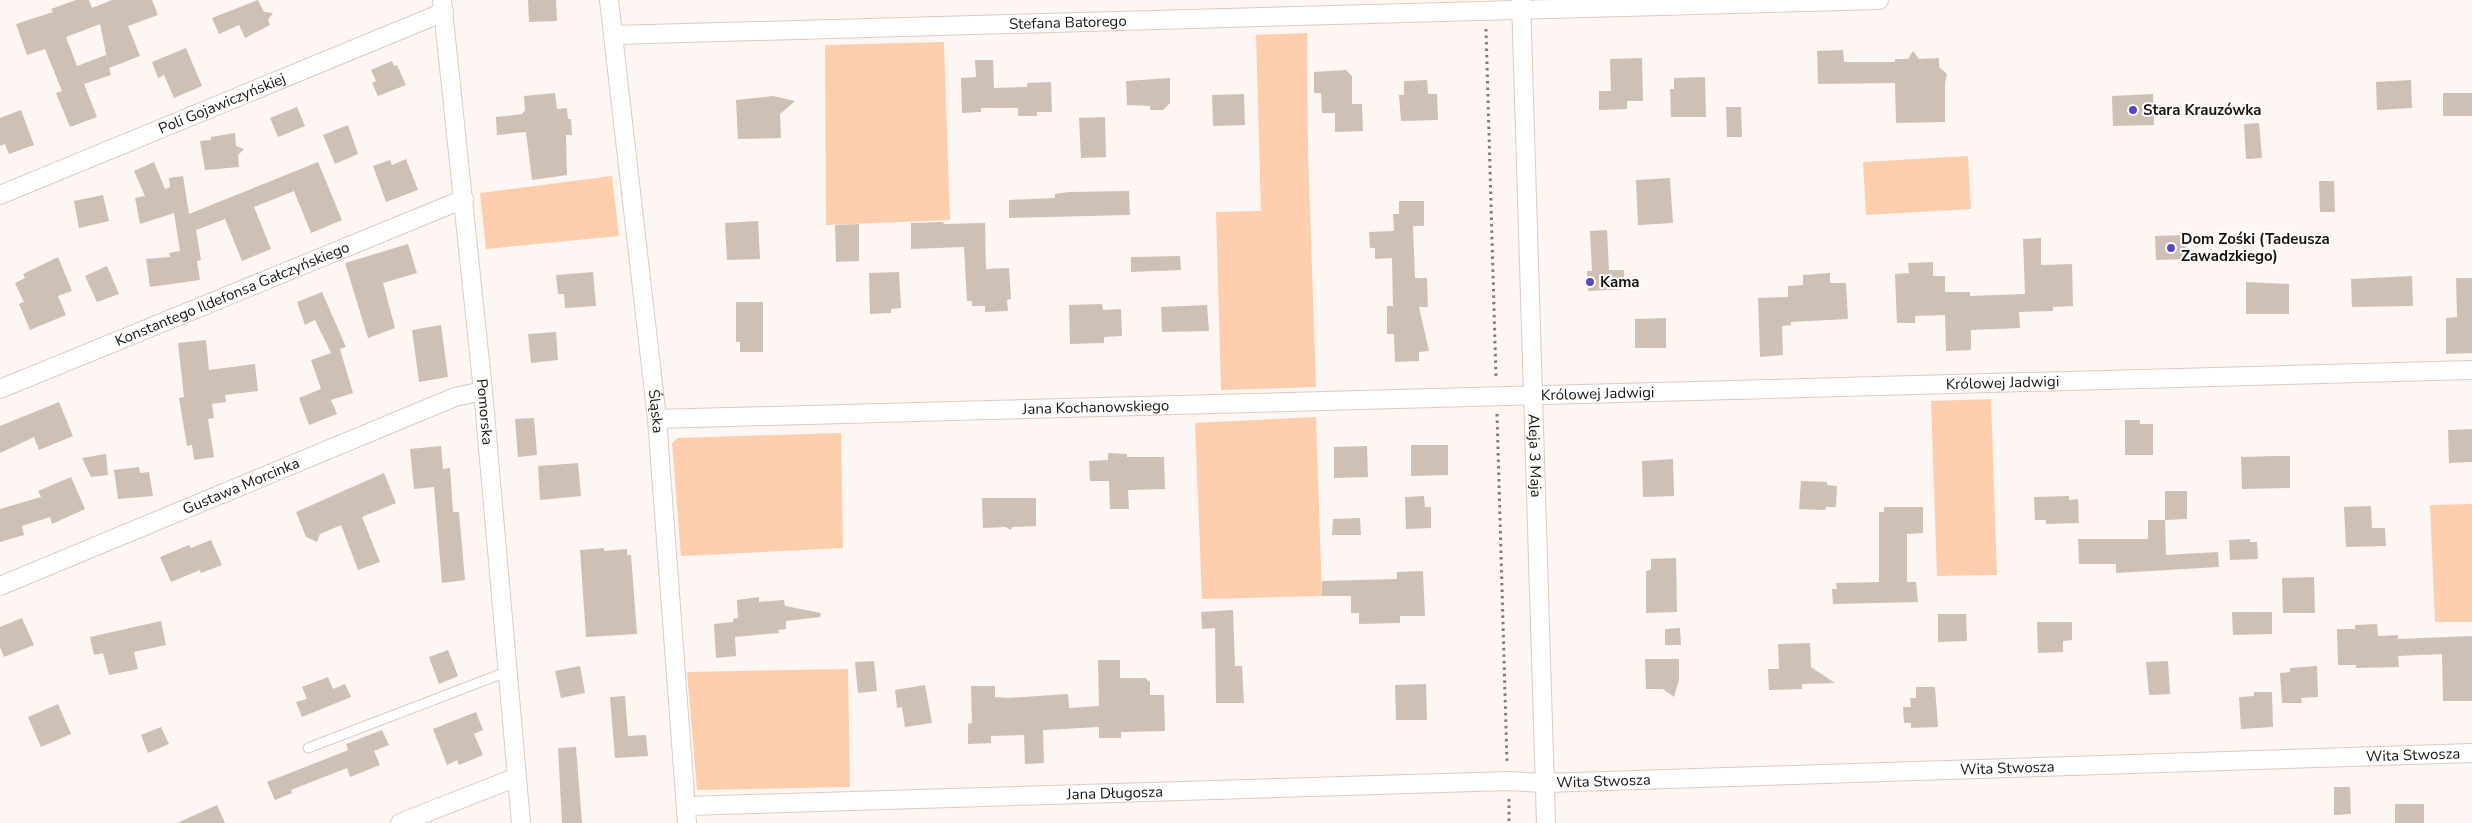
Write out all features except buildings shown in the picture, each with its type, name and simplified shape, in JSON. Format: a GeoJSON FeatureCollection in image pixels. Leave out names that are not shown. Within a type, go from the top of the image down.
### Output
{"type":"FeatureCollection","features":[{"type":"Feature","properties":{"kind":"street","name":"Śląska"},"geometry":{"type":"LineString","coordinates":[[610,0],[657,419],[686,814]]}},
{"type":"Feature","properties":{"kind":"street","name":"Stefana Batorego"},"geometry":{"type":"LineString","coordinates":[[614,35],[1521,5],[1879,0]]}},
{"type":"Feature","properties":{"kind":"street","name":"Aleja 3 Maja"},"geometry":{"type":"LineString","coordinates":[[1521,5],[1546,823]]}},
{"type":"Feature","properties":{"kind":"street","name":"Poli Gojawiczyńskiej"},"geometry":{"type":"LineString","coordinates":[[0,195],[443,6]]}},
{"type":"Feature","properties":{"kind":"street","name":"Pomorska"},"geometry":{"type":"LineString","coordinates":[[443,6],[483,391],[521,823]]}},
{"type":"Feature","properties":{"kind":"street","name":"Konstantego Ildefonsa Gałczyńskiego"},"geometry":{"type":"LineString","coordinates":[[0,389],[464,199]]}},
{"type":"Feature","properties":{"kind":"street","name":"Królowej Jadwigi"},"geometry":{"type":"LineString","coordinates":[[1533,395],[2472,370]]}},
{"type":"Feature","properties":{"kind":"street","name":"Gustawa Morcinka"},"geometry":{"type":"LineString","coordinates":[[0,586],[456,397],[483,391]]}},
{"type":"Feature","properties":{"kind":"street","name":"Jana Kochanowskiego"},"geometry":{"type":"LineString","coordinates":[[657,419],[1533,395]]}},
{"type":"Feature","properties":{"kind":"street","name":"Wita Stwosza"},"geometry":{"type":"LineString","coordinates":[[1544,783],[2472,753]]}},
{"type":"Feature","properties":{"kind":"street"},"geometry":{"type":"LineString","coordinates":[[400,823],[518,777]]}},
{"type":"Feature","properties":{"kind":"street","name":"Jana Długosza"},"geometry":{"type":"LineString","coordinates":[[686,814],[1508,781],[1544,783]]}},
{"type":"Feature","properties":{"kind":"lane"},"geometry":{"type":"LineString","coordinates":[[308,748],[509,671]]}},
{"type":"Feature","properties":{"kind":"shaded area"},"geometry":{"type":"Polygon","coordinates":[[[1307,33],[1308,152],[1316,387],[1221,390],[1216,212],[1261,211],[1256,35],[1307,33]]]}},
{"type":"Feature","properties":{"kind":"shaded area"},"geometry":{"type":"Polygon","coordinates":[[[944,42],[950,220],[826,225],[825,45],[944,42]]]}},
{"type":"Feature","properties":{"kind":"shaded area"},"geometry":{"type":"Polygon","coordinates":[[[1968,156],[1971,209],[1866,215],[1863,162],[1968,156]]]}},
{"type":"Feature","properties":{"kind":"shaded area"},"geometry":{"type":"Polygon","coordinates":[[[612,176],[619,236],[486,249],[480,193],[612,176]]]}},
{"type":"Feature","properties":{"kind":"shaded area"},"geometry":{"type":"Polygon","coordinates":[[[1991,399],[1997,575],[1937,576],[1931,401],[1991,399]]]}},
{"type":"Feature","properties":{"kind":"shaded area"},"geometry":{"type":"Polygon","coordinates":[[[1316,417],[1322,596],[1202,599],[1195,423],[1316,417]]]}},
{"type":"Feature","properties":{"kind":"shaded area"},"geometry":{"type":"Polygon","coordinates":[[[841,433],[843,548],[681,556],[672,443],[678,438],[841,433]]]}},
{"type":"Feature","properties":{"kind":"shaded area"},"geometry":{"type":"Polygon","coordinates":[[[2472,504],[2472,622],[2435,622],[2430,505],[2472,504]]]}},
{"type":"Feature","properties":{"kind":"shaded area"},"geometry":{"type":"Polygon","coordinates":[[[848,669],[850,787],[697,790],[687,672],[848,669]]]}},
{"type":"Feature","properties":{"kind":"place","name":"Stara Krauzówka"},"geometry":{"type":"Point","coordinates":[2133,110]}},
{"type":"Feature","properties":{"kind":"place","name":"Dom Zośki (Tadeusza Zawadzkiego)"},"geometry":{"type":"Point","coordinates":[2171,248]}},
{"type":"Feature","properties":{"kind":"place","name":"Kama"},"geometry":{"type":"Point","coordinates":[1590,282]}}]}
